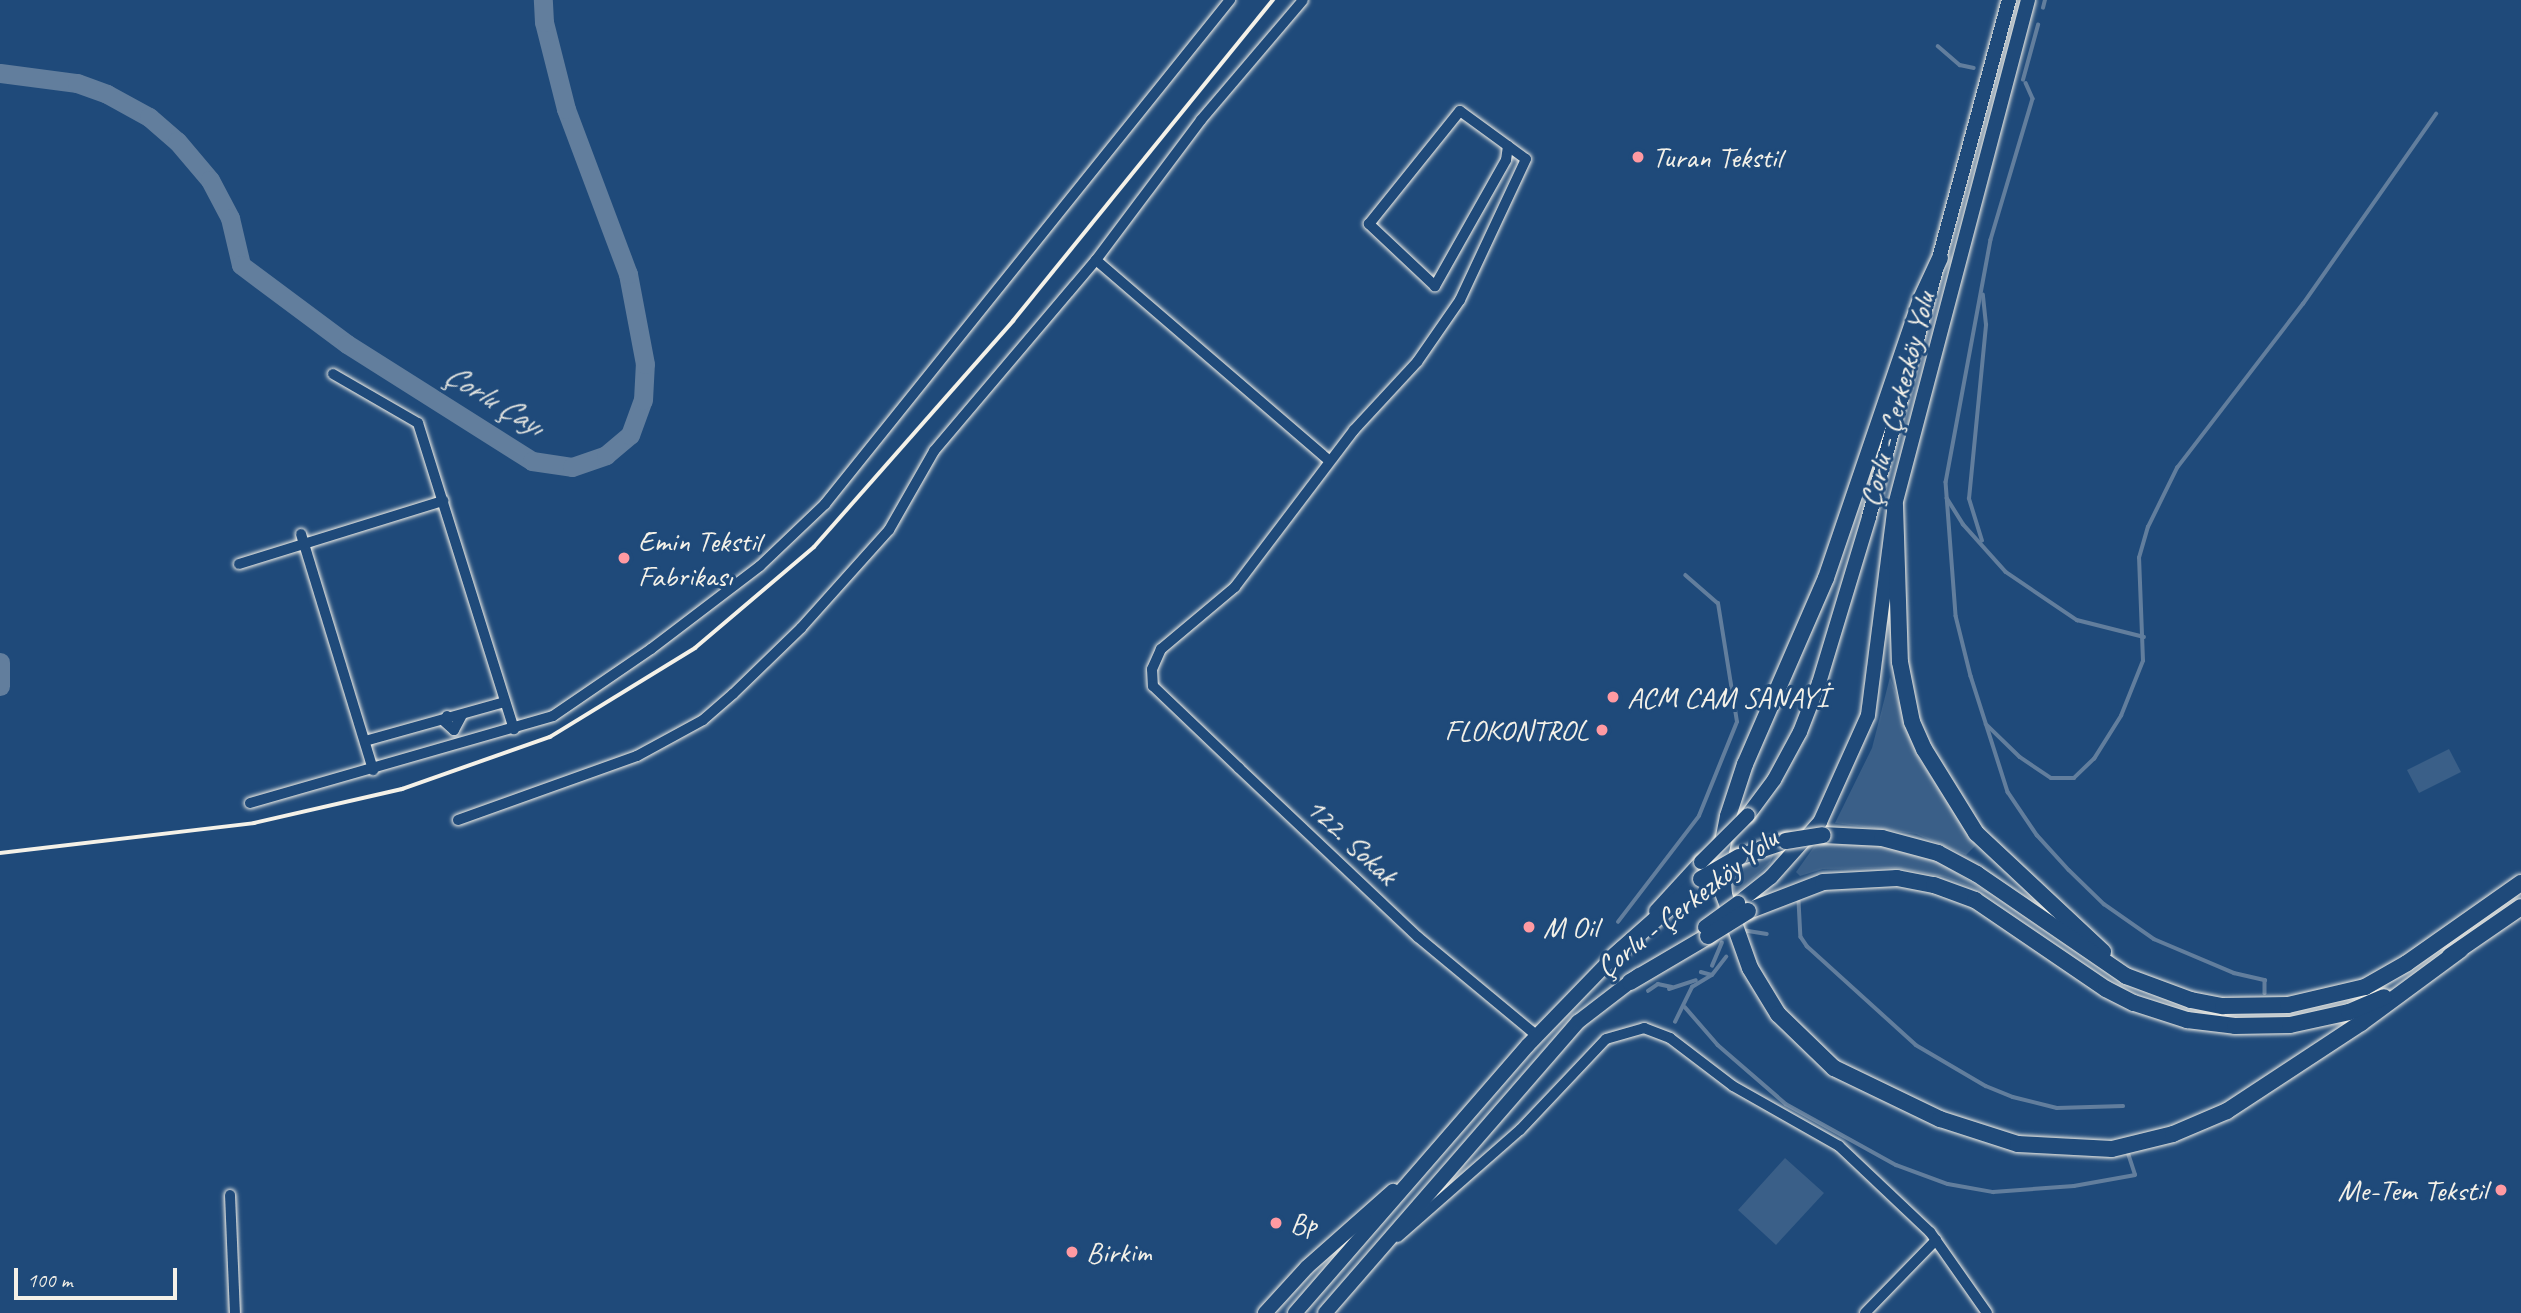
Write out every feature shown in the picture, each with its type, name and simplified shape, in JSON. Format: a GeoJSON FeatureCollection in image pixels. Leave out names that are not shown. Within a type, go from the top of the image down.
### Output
{"type":"FeatureCollection","features":[{"type":"Feature","properties":{"kind":"highway"},"geometry":{"type":"LineString","coordinates":[[1940,258],[1920,299],[1826,578],[1745,764],[1728,816],[1721,853],[1724,895],[1750,968],[1778,1014],[1833,1068],[1940,1119],[2018,1144],[2112,1149],[2173,1134],[2227,1111],[2361,1023],[2521,907]]}},
{"type":"Feature","properties":{"kind":"highway"},"geometry":{"type":"LineString","coordinates":[[1895,505],[1900,662],[1912,722],[1936,772],[1976,833],[2089,940],[2111,958],[2191,1000]]}},
{"type":"Feature","properties":{"kind":"highway"},"geometry":{"type":"LineString","coordinates":[[1614,956],[1701,879],[1739,857],[1786,841],[1823,835],[1882,838],[1938,853],[1977,874],[2126,976],[2191,1000],[2223,1006],[2288,1005],[2365,987],[2407,963],[2521,883]]}},
{"type":"Feature","properties":{"kind":"highway"},"geometry":{"type":"LineString","coordinates":[[1630,982],[1743,907],[1797,889],[1860,877],[1934,885],[2004,917],[2085,975],[2134,1003],[2187,1020],[2235,1026],[2290,1025],[2349,1012],[2375,1003],[2459,950]]}},
{"type":"Feature","properties":{"kind":"main road","name":"Çorlu - Çerkezköy Yolu"},"geometry":{"type":"LineString","coordinates":[[1295,1313],[1536,1035],[1748,815],[1781,768],[1819,683],[1940,258],[2009,0]]}},
{"type":"Feature","properties":{"kind":"main road","name":"Çorlu - Çerkezköy Yolu"},"geometry":{"type":"LineString","coordinates":[[1743,907],[1801,848],[1820,822],[1856,751],[1877,675],[1885,567],[1895,505],[2028,0]]}},
{"type":"Feature","properties":{"kind":"main road","name":"Çorlu - Çerkezköy Yolu"},"geometry":{"type":"LineString","coordinates":[[1325,1313],[1578,1022],[1630,982]]}},
{"type":"Feature","properties":{"kind":"main road"},"geometry":{"type":"LineString","coordinates":[[1265,1313],[1344,1231],[1423,1168]]}},
{"type":"Feature","properties":{"kind":"street"},"geometry":{"type":"LineString","coordinates":[[250,803],[373,771],[553,716],[652,649],[760,566],[825,504],[1230,0]]}},
{"type":"Feature","properties":{"kind":"street"},"geometry":{"type":"LineString","coordinates":[[458,820],[637,756],[703,720],[733,694],[800,628],[889,530],[934,451],[1096,260],[1201,120],[1303,0]]}},
{"type":"Feature","properties":{"kind":"street"},"geometry":{"type":"LineString","coordinates":[[1096,260],[1330,461],[1417,362],[1460,300],[1525,159],[1508,146],[1460,111],[1369,224],[1435,286],[1506,160],[1508,146]]}},
{"type":"Feature","properties":{"kind":"street"},"geometry":{"type":"LineString","coordinates":[[333,374],[418,423],[514,729]]}},
{"type":"Feature","properties":{"kind":"street","name":"122. Sokak"},"geometry":{"type":"LineString","coordinates":[[1330,461],[1236,587],[1161,649],[1152,669],[1153,686],[1418,937],[1536,1035]]}},
{"type":"Feature","properties":{"kind":"street"},"geometry":{"type":"LineString","coordinates":[[239,564],[303,539],[443,501]]}},
{"type":"Feature","properties":{"kind":"street"},"geometry":{"type":"LineString","coordinates":[[303,539],[373,771]]}},
{"type":"Feature","properties":{"kind":"street"},"geometry":{"type":"LineString","coordinates":[[365,741],[447,716],[445,722],[454,730],[462,715],[505,702]]}},
{"type":"Feature","properties":{"kind":"street"},"geometry":{"type":"LineString","coordinates":[[1363,1270],[1471,1169],[1520,1130],[1606,1039],[1644,1028],[1670,1038],[1733,1086],[1839,1146],[1936,1240],[1987,1313]]}},
{"type":"Feature","properties":{"kind":"street"},"geometry":{"type":"LineString","coordinates":[[230,1195],[235,1313]]}},
{"type":"Feature","properties":{"kind":"street"},"geometry":{"type":"LineString","coordinates":[[1865,1313],[1936,1240]]}},
{"type":"Feature","properties":{"kind":"shaded area"},"geometry":{"type":"Polygon","coordinates":[[[1890,677],[1918,757],[1976,845],[1966,855],[1916,834],[1835,823],[1872,748],[1890,677]]]}},
{"type":"Feature","properties":{"kind":"shaded area"},"geometry":{"type":"Polygon","coordinates":[[[2449,749],[2461,772],[2419,793],[2407,770],[2449,749]]]}},
{"type":"Feature","properties":{"kind":"shaded area"},"geometry":{"type":"Polygon","coordinates":[[[1816,844],[1874,845],[1909,852],[1942,864],[1992,895],[1945,877],[1897,868],[1823,869],[1800,876],[1796,872],[1816,844]]]}},
{"type":"Feature","properties":{"kind":"shaded area"},"geometry":{"type":"Polygon","coordinates":[[[1775,851],[1770,863],[1735,895],[1730,870],[1775,851]]]}},
{"type":"Feature","properties":{"kind":"shaded area"},"geometry":{"type":"Polygon","coordinates":[[[1785,1158],[1824,1193],[1776,1245],[1738,1210],[1785,1158]]]}},
{"type":"Feature","properties":{"kind":"waterway","name":"Çorlu Çayı"},"geometry":{"type":"LineString","coordinates":[[0,73],[77,83],[107,94],[149,117],[177,141],[210,180],[230,218],[241,265],[347,344],[532,461],[572,467],[606,455],[630,435],[643,400],[645,364],[628,274],[566,109],[544,22],[543,0]]}},
{"type":"Feature","properties":{"kind":"waterway"},"geometry":{"type":"LineString","coordinates":[[2043,8],[2045,0]]}},
{"type":"Feature","properties":{"kind":"waterway"},"geometry":{"type":"LineString","coordinates":[[2023,80],[2038,25]]}},
{"type":"Feature","properties":{"kind":"waterway"},"geometry":{"type":"LineString","coordinates":[[1938,46],[1960,65],[1974,68]]}},
{"type":"Feature","properties":{"kind":"waterway"},"geometry":{"type":"LineString","coordinates":[[2026,83],[2033,99],[1991,240],[1946,482],[1956,616],[1971,676],[2008,792],[2037,835],[2069,870],[2104,904],[2154,939],[2234,973],[2265,980],[2265,993]]}},
{"type":"Feature","properties":{"kind":"waterway"},"geometry":{"type":"LineString","coordinates":[[1986,724],[2020,757],[2051,778],[2074,778],[2094,759],[2121,716],[2143,661],[2139,558],[2148,527],[2177,468],[2303,304],[2436,114]]}},
{"type":"Feature","properties":{"kind":"waterway"},"geometry":{"type":"LineString","coordinates":[[1982,541],[1969,499],[1986,325],[1983,295]]}},
{"type":"Feature","properties":{"kind":"waterway"},"geometry":{"type":"LineString","coordinates":[[1947,498],[1963,524],[2006,572],[2077,620],[2144,637]]}},
{"type":"Feature","properties":{"kind":"waterway"},"geometry":{"type":"LineString","coordinates":[[1618,922],[1699,816],[1737,722],[1718,604],[1686,576]]}},
{"type":"Feature","properties":{"kind":"waterway","name":"Çorlu Çayı"},"geometry":{"type":"LineString","coordinates":[[0,662],[0,686]]}},
{"type":"Feature","properties":{"kind":"waterway"},"geometry":{"type":"LineString","coordinates":[[1799,901],[1801,937],[1807,946],[1916,1045],[1986,1086],[2013,1097],[2057,1108],[2123,1106]]}},
{"type":"Feature","properties":{"kind":"waterway"},"geometry":{"type":"LineString","coordinates":[[1742,930],[1767,934]]}},
{"type":"Feature","properties":{"kind":"waterway"},"geometry":{"type":"LineString","coordinates":[[1712,966],[1722,943]]}},
{"type":"Feature","properties":{"kind":"waterway"},"geometry":{"type":"LineString","coordinates":[[1701,972],[1712,975],[1726,957]]}},
{"type":"Feature","properties":{"kind":"waterway"},"geometry":{"type":"LineString","coordinates":[[1675,1022],[1692,987],[1712,975]]}},
{"type":"Feature","properties":{"kind":"waterway"},"geometry":{"type":"LineString","coordinates":[[1669,989],[1696,980]]}},
{"type":"Feature","properties":{"kind":"waterway"},"geometry":{"type":"LineString","coordinates":[[1648,991],[1658,984],[1672,987]]}},
{"type":"Feature","properties":{"kind":"waterway"},"geometry":{"type":"LineString","coordinates":[[1685,1007],[1718,1045],[1786,1104],[1896,1165],[1948,1184],[1993,1192],[2074,1186],[2135,1175],[2128,1154]]}},
{"type":"Feature","properties":{"kind":"railway"},"geometry":{"type":"LineString","coordinates":[[0,853],[254,823],[402,789],[550,737],[695,648],[814,547],[1013,321],[1273,0]]}},
{"type":"Feature","properties":{"kind":"place","name":"Turan Tekstil"},"geometry":{"type":"Point","coordinates":[1638,157]}},
{"type":"Feature","properties":{"kind":"place","name":"Emin Tekstil Fabrikası"},"geometry":{"type":"Point","coordinates":[624,558]}},
{"type":"Feature","properties":{"kind":"place","name":"ACM CAM SANAYİ"},"geometry":{"type":"Point","coordinates":[1613,697]}},
{"type":"Feature","properties":{"kind":"place","name":"FLOKONTROL"},"geometry":{"type":"Point","coordinates":[1602,730]}},
{"type":"Feature","properties":{"kind":"place","name":"M Oil"},"geometry":{"type":"Point","coordinates":[1529,927]}},
{"type":"Feature","properties":{"kind":"place","name":"Me-Tem Tekstil"},"geometry":{"type":"Point","coordinates":[2501,1190]}},
{"type":"Feature","properties":{"kind":"place","name":"Bp"},"geometry":{"type":"Point","coordinates":[1276,1223]}},
{"type":"Feature","properties":{"kind":"place","name":"Birkim"},"geometry":{"type":"Point","coordinates":[1072,1252]}}]}
